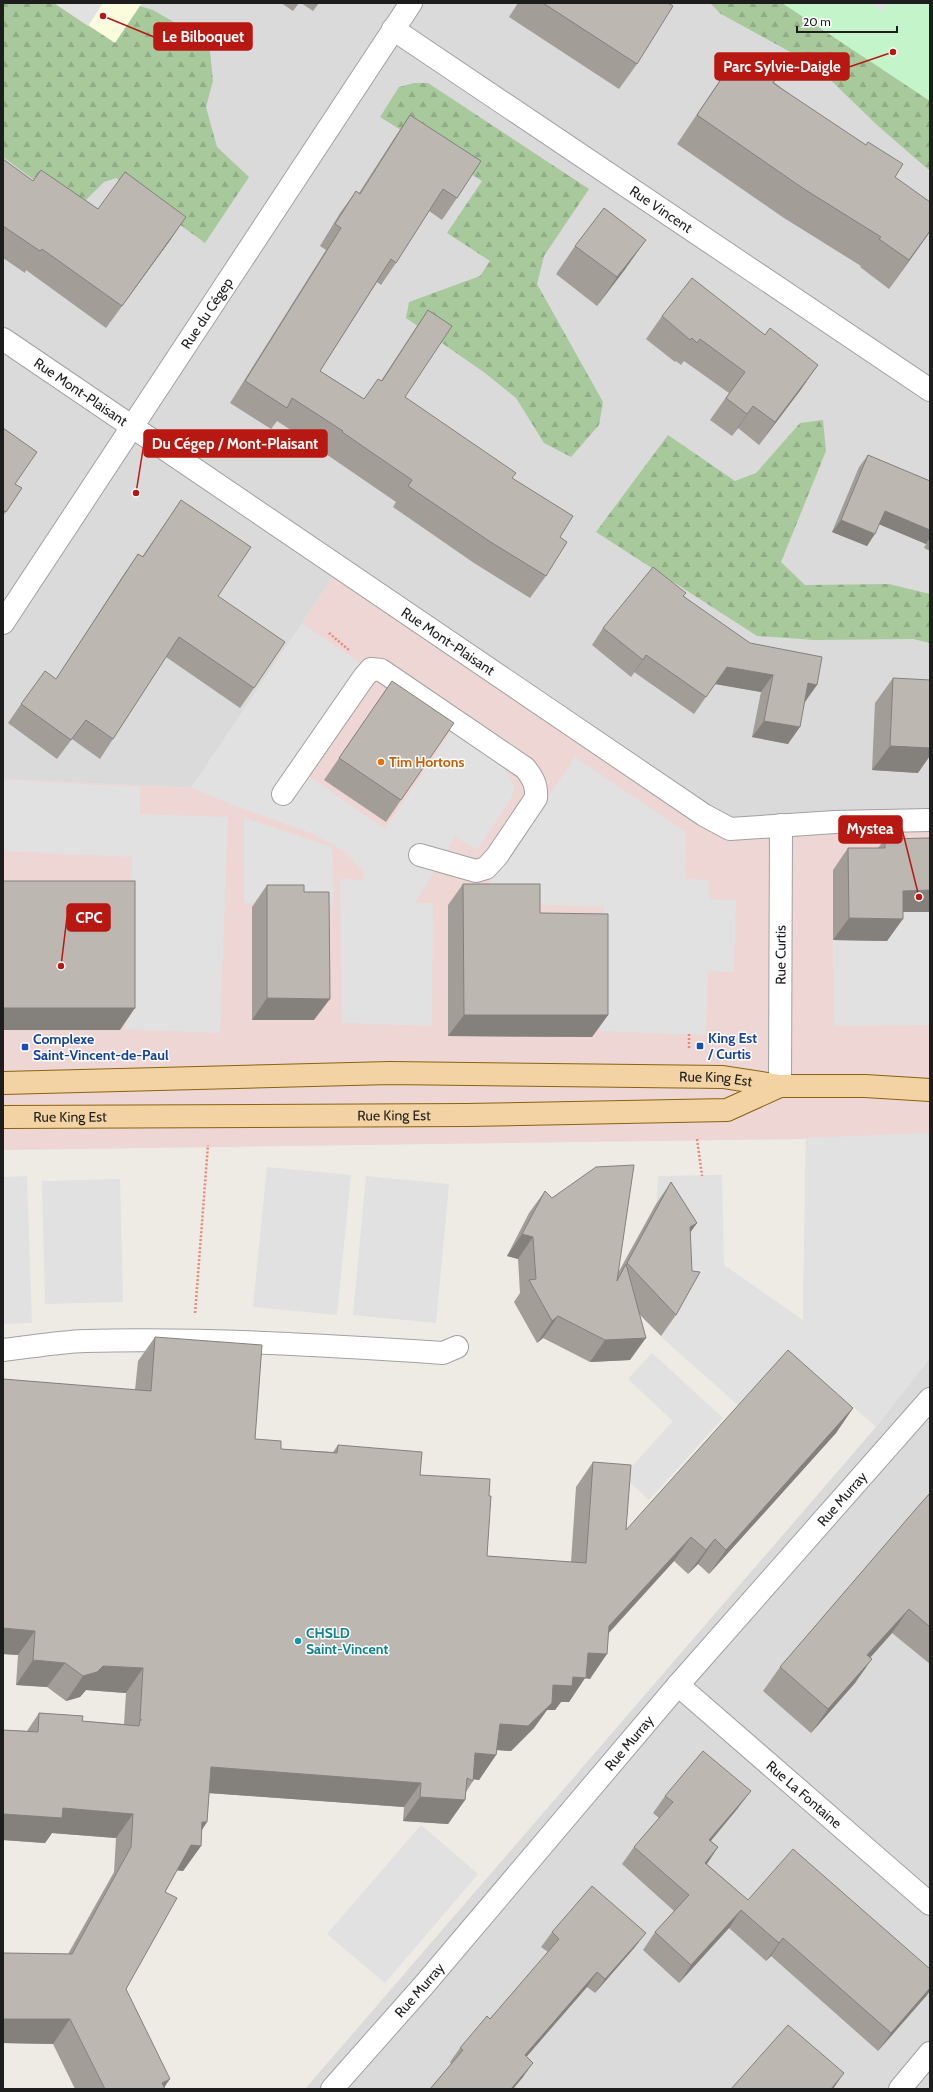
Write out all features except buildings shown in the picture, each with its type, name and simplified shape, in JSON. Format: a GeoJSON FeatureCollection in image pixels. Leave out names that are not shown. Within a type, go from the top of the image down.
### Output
{"type":"FeatureCollection","features":[{"type":"Feature","properties":{"kind":"main road","name":"Rue King Est"},"geometry":{"type":"LineString","coordinates":[[3,1083],[390,1072],[723,1077],[780,1086],[865,1086],[930,1090]]}},
{"type":"Feature","properties":{"kind":"main road","name":"Rue King Est"},"geometry":{"type":"LineString","coordinates":[[3,1117],[458,1116],[727,1110],[780,1086]]}},
{"type":"Feature","properties":{"kind":"street","name":"Rue du Cégep"},"geometry":{"type":"LineString","coordinates":[[3,623],[411,3]]}},
{"type":"Feature","properties":{"kind":"street","name":"Rue Vincent"},"geometry":{"type":"LineString","coordinates":[[393,29],[930,390]]}},
{"type":"Feature","properties":{"kind":"street","name":"Rue Mont-Plaisant"},"geometry":{"type":"LineString","coordinates":[[3,339],[134,426],[704,816],[730,829],[781,825],[930,820]]}},
{"type":"Feature","properties":{"kind":"street"},"geometry":{"type":"LineString","coordinates":[[284,794],[364,677],[371,669],[381,670],[525,768],[533,777],[537,788],[536,798],[497,856],[486,868],[476,871],[420,855]]}},
{"type":"Feature","properties":{"kind":"street","name":"Rue Curtis"},"geometry":{"type":"LineString","coordinates":[[780,1086],[781,825]]}},
{"type":"Feature","properties":{"kind":"street"},"geometry":{"type":"LineString","coordinates":[[3,1350],[84,1341],[193,1341],[443,1353],[457,1347]]}},
{"type":"Feature","properties":{"kind":"street","name":"Rue Murray"},"geometry":{"type":"LineString","coordinates":[[332,2089],[429,1979],[678,1685],[930,1399]]}},
{"type":"Feature","properties":{"kind":"street","name":"Rue La Fontaine"},"geometry":{"type":"LineString","coordinates":[[678,1685],[930,1904]]}},
{"type":"Feature","properties":{"kind":"street"},"geometry":{"type":"LineString","coordinates":[[900,2089],[930,2053]]}},
{"type":"Feature","properties":{"kind":"path"},"geometry":{"type":"LineString","coordinates":[[693,1111],[702,1176]]}},
{"type":"Feature","properties":{"kind":"path"},"geometry":{"type":"LineString","coordinates":[[193,1341],[211,1116]]}},
{"type":"Feature","properties":{"kind":"shaded area"},"geometry":{"type":"Polygon","coordinates":[[[3,3],[54,3],[115,43],[142,3],[782,3],[930,101],[930,820],[730,829],[340,567],[191,788],[3,779],[3,3]]]}},
{"type":"Feature","properties":{"kind":"shaded area"},"geometry":{"type":"Polygon","coordinates":[[[54,3],[142,3],[115,43],[54,3]]]}},
{"type":"Feature","properties":{"kind":"shaded area"},"geometry":{"type":"Polygon","coordinates":[[[54,3],[103,3],[88,26],[54,3]]]}},
{"type":"Feature","properties":{"kind":"shaded area"},"geometry":{"type":"Polygon","coordinates":[[[871,3],[888,3],[883,12],[871,3]]]}},
{"type":"Feature","properties":{"kind":"shaded area"},"geometry":{"type":"Polygon","coordinates":[[[340,567],[730,829],[930,820],[930,1358],[876,1427],[803,1321],[806,1139],[3,1150],[3,779],[191,788],[340,567]]]}},
{"type":"Feature","properties":{"kind":"shaded area"},"geometry":{"type":"Polygon","coordinates":[[[302,623],[362,664],[293,765],[385,829],[452,730],[501,764],[509,775],[514,786],[512,797],[477,850],[455,837],[415,903],[433,903],[432,1026],[342,1023],[340,879],[363,880],[363,871],[344,851],[314,834],[235,806],[191,788],[302,623]]]}},
{"type":"Feature","properties":{"kind":"shaded area"},"geometry":{"type":"Polygon","coordinates":[[[575,757],[686,832],[685,879],[709,880],[709,899],[736,900],[734,972],[708,971],[706,1035],[600,1031],[604,907],[477,902],[575,757]]]}},
{"type":"Feature","properties":{"kind":"shaded area"},"geometry":{"type":"Polygon","coordinates":[[[3,780],[140,787],[140,814],[228,817],[220,1033],[125,1029],[132,857],[3,851],[3,780]]]}},
{"type":"Feature","properties":{"kind":"shaded area"},"geometry":{"type":"Polygon","coordinates":[[[244,818],[332,847],[334,905],[244,903],[244,818]]]}},
{"type":"Feature","properties":{"kind":"shaded area"},"geometry":{"type":"Polygon","coordinates":[[[887,912],[930,912],[930,1025],[834,1026],[833,940],[887,941],[887,912]]]}},
{"type":"Feature","properties":{"kind":"shaded area"},"geometry":{"type":"Polygon","coordinates":[[[930,1133],[930,1358],[876,1427],[851,1405],[835,1422],[739,1406],[660,1336],[681,1298],[656,1216],[658,1176],[722,1175],[724,1265],[803,1320],[806,1138],[930,1133]]]}},
{"type":"Feature","properties":{"kind":"shaded area"},"geometry":{"type":"Polygon","coordinates":[[[267,1167],[351,1175],[337,1315],[253,1307],[267,1167]]]}},
{"type":"Feature","properties":{"kind":"shaded area"},"geometry":{"type":"Polygon","coordinates":[[[27,1176],[32,1323],[3,1324],[3,1177],[27,1176]]]}},
{"type":"Feature","properties":{"kind":"shaded area"},"geometry":{"type":"Polygon","coordinates":[[[366,1176],[449,1184],[436,1323],[353,1315],[366,1176]]]}},
{"type":"Feature","properties":{"kind":"shaded area"},"geometry":{"type":"Polygon","coordinates":[[[120,1179],[123,1302],[45,1304],[42,1181],[120,1179]]]}},
{"type":"Feature","properties":{"kind":"shaded area"},"geometry":{"type":"Polygon","coordinates":[[[652,1353],[723,1418],[649,1500],[623,1476],[673,1421],[628,1379],[652,1353]]]}},
{"type":"Feature","properties":{"kind":"shaded area"},"geometry":{"type":"Polygon","coordinates":[[[930,1358],[930,2089],[305,2089],[876,1427],[930,1358]]]}},
{"type":"Feature","properties":{"kind":"shaded area"},"geometry":{"type":"Polygon","coordinates":[[[421,1825],[478,1874],[385,1983],[327,1934],[421,1825]]]}},
{"type":"Feature","properties":{"kind":"green space"},"geometry":{"type":"Polygon","coordinates":[[[3,3],[54,3],[115,43],[140,6],[153,10],[191,32],[210,51],[213,81],[206,107],[217,147],[249,177],[205,243],[116,178],[104,182],[86,200],[69,206],[3,157],[3,3]]]}},
{"type":"Feature","properties":{"kind":"green space"},"geometry":{"type":"Polygon","coordinates":[[[710,3],[846,3],[930,50],[930,171],[878,126],[816,66],[721,14],[710,3]]]}},
{"type":"Feature","properties":{"kind":"green space"},"geometry":{"type":"Polygon","coordinates":[[[782,3],[930,3],[930,101],[782,3]]]}},
{"type":"Feature","properties":{"kind":"green space"},"geometry":{"type":"Polygon","coordinates":[[[414,83],[428,83],[589,189],[544,256],[537,284],[603,402],[599,425],[571,457],[544,443],[516,398],[485,373],[406,318],[409,302],[480,276],[490,261],[447,233],[482,181],[380,117],[399,87],[414,83]]]}},
{"type":"Feature","properties":{"kind":"green space"},"geometry":{"type":"Polygon","coordinates":[[[823,420],[826,451],[781,562],[805,585],[889,584],[930,594],[930,643],[913,639],[815,640],[757,636],[596,532],[668,435],[735,481],[756,473],[800,423],[823,420]]]}},
{"type":"Feature","properties":{"kind":"place","name":"Le Bilboquet"},"geometry":{"type":"Point","coordinates":[103,16]}},
{"type":"Feature","properties":{"kind":"place","name":"Parc Sylvie-Daigle"},"geometry":{"type":"Point","coordinates":[893,52]}},
{"type":"Feature","properties":{"kind":"place","name":"Du Cégep / Mont-Plaisant"},"geometry":{"type":"Point","coordinates":[136,493]}},
{"type":"Feature","properties":{"kind":"place","name":"Tim Hortons"},"geometry":{"type":"Point","coordinates":[381,762]}},
{"type":"Feature","properties":{"kind":"place","name":"Mystea"},"geometry":{"type":"Point","coordinates":[919,897]}},
{"type":"Feature","properties":{"kind":"place","name":"CPC"},"geometry":{"type":"Point","coordinates":[61,966]}},
{"type":"Feature","properties":{"kind":"place","name":"King Est / Curtis"},"geometry":{"type":"Point","coordinates":[700,1046]}},
{"type":"Feature","properties":{"kind":"place","name":"Complexe Saint-Vincent-de-Paul"},"geometry":{"type":"Point","coordinates":[25,1047]}},
{"type":"Feature","properties":{"kind":"place","name":"CHSLD Saint-Vincent"},"geometry":{"type":"Point","coordinates":[298,1641]}}]}
